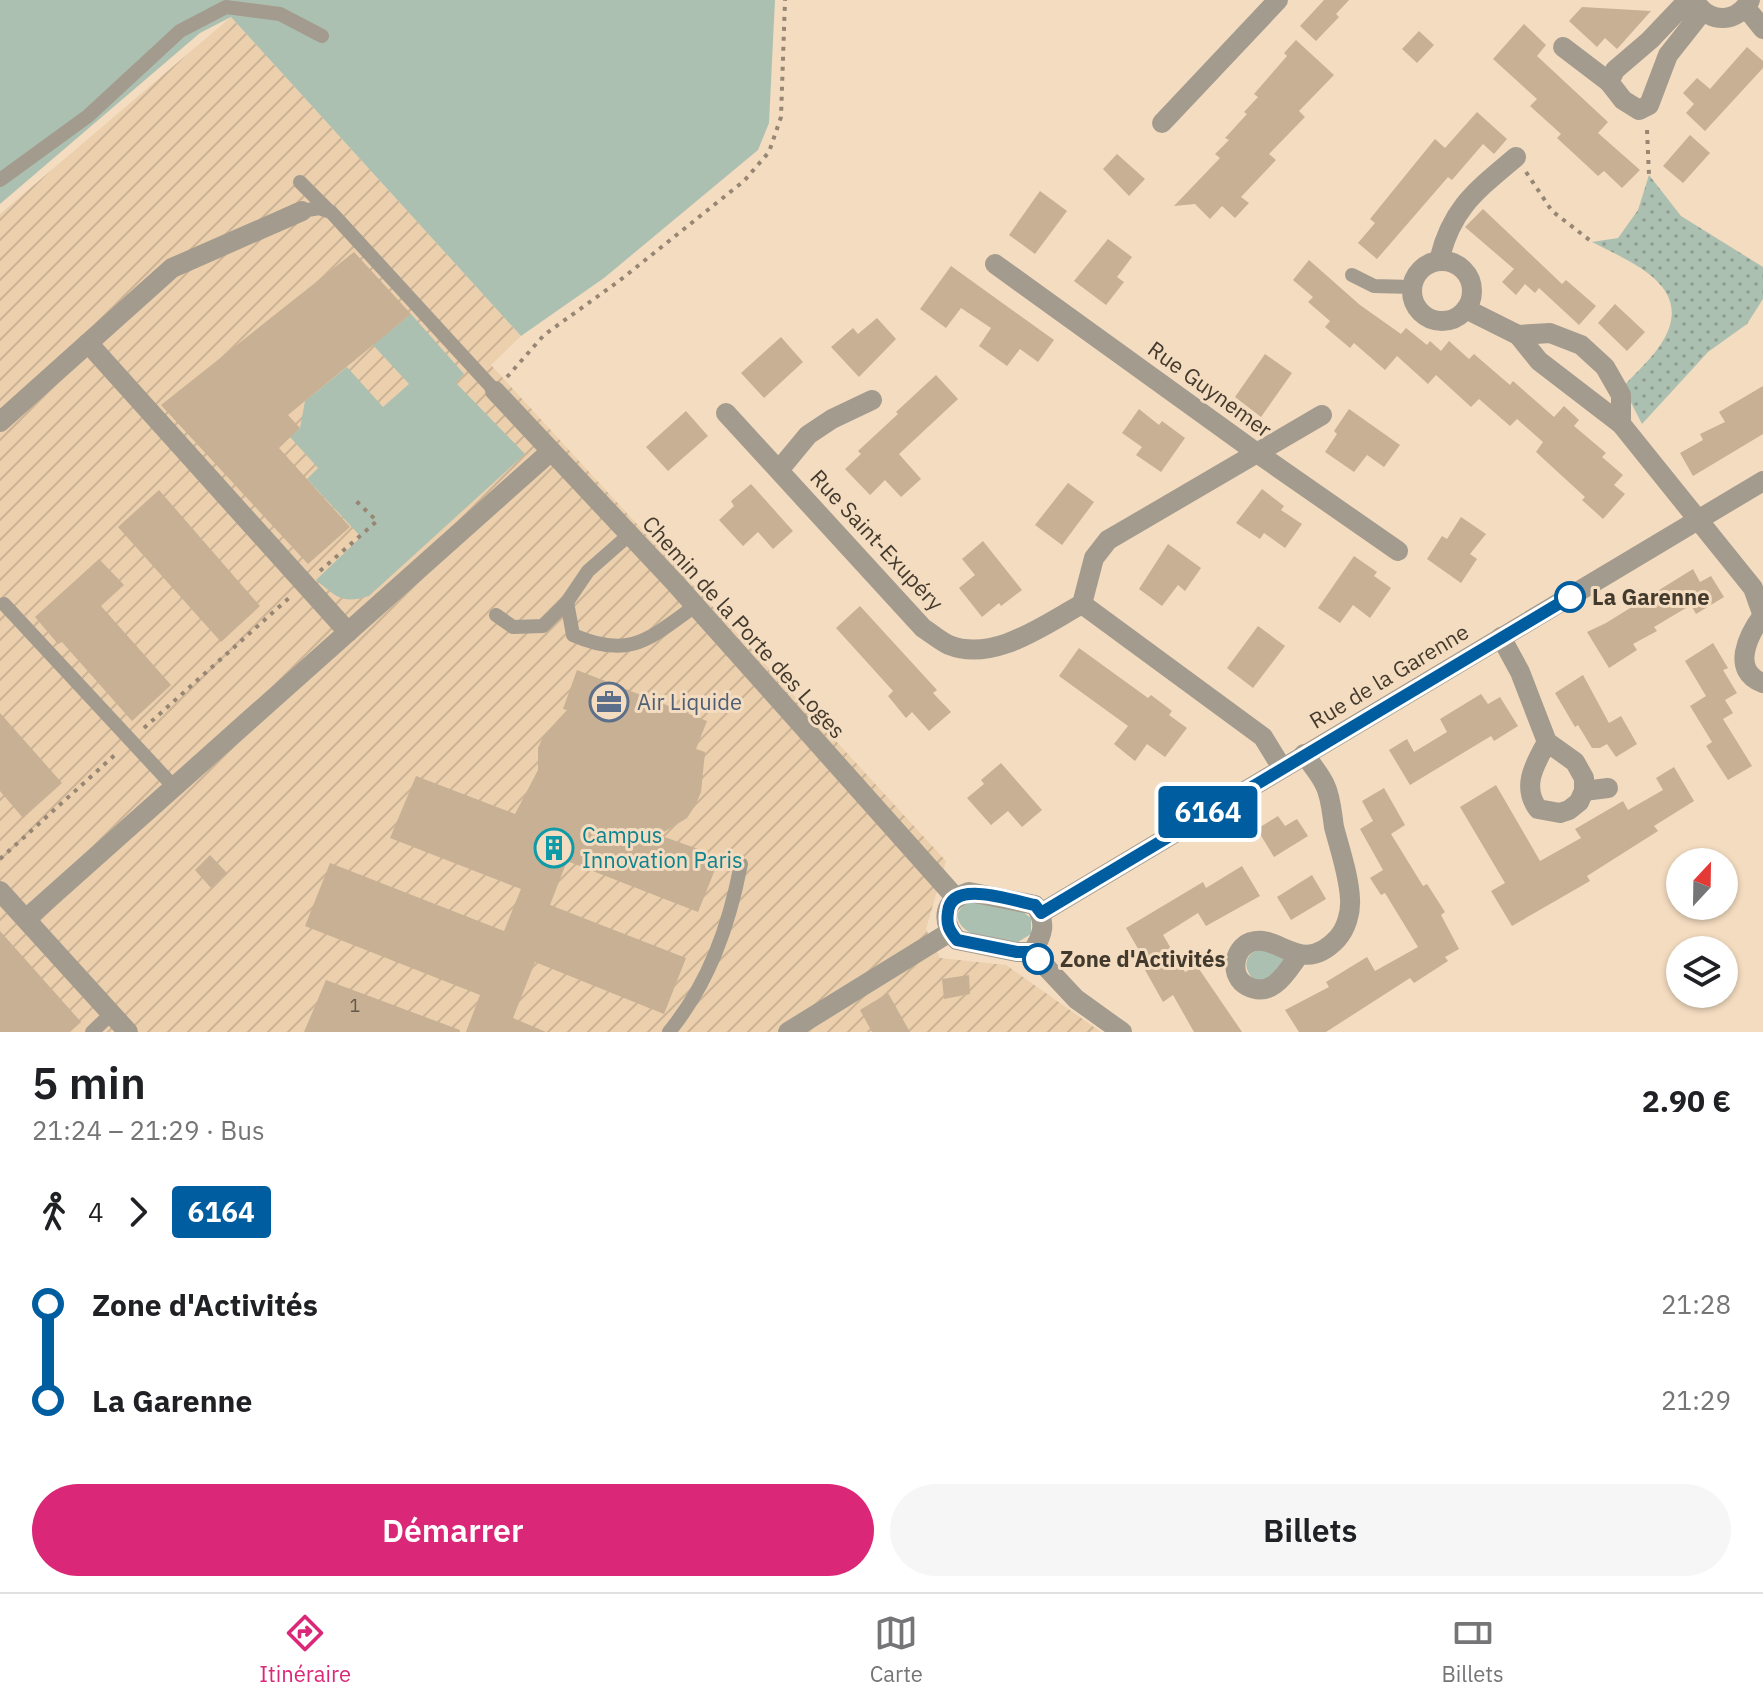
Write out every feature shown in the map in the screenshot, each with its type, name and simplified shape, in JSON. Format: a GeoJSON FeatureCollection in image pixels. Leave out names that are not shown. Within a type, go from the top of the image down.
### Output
{"type":"FeatureCollection","features":[{"type":"Feature","properties":{"kind":"street"},"geometry":{"type":"LineString","coordinates":[[1162,123],[1278,0]]}},
{"type":"Feature","properties":{"kind":"street"},"geometry":{"type":"LineString","coordinates":[[1695,4],[1711,17],[1730,18],[1748,4],[1763,29]]}},
{"type":"Feature","properties":{"kind":"street"},"geometry":{"type":"LineString","coordinates":[[1609,82],[1615,70],[1695,4]]}},
{"type":"Feature","properties":{"kind":"street"},"geometry":{"type":"LineString","coordinates":[[1563,47],[1609,82],[1623,100],[1639,110],[1649,105],[1668,55],[1695,4]]}},
{"type":"Feature","properties":{"kind":"street"},"geometry":{"type":"LineString","coordinates":[[1439,261],[1444,239],[1468,197],[1516,157]]}},
{"type":"Feature","properties":{"kind":"street"},"geometry":{"type":"LineString","coordinates":[[0,422],[172,268],[302,211]]}},
{"type":"Feature","properties":{"kind":"street"},"geometry":{"type":"LineString","coordinates":[[1439,261],[1449,261],[1465,272],[1472,290],[1466,309],[1450,320],[1431,319],[1416,306],[1412,287],[1421,269],[1439,261]]}},
{"type":"Feature","properties":{"kind":"street","name":"Rue Guynemer"},"geometry":{"type":"LineString","coordinates":[[995,264],[1398,551]]}},
{"type":"Feature","properties":{"kind":"street"},"geometry":{"type":"LineString","coordinates":[[1466,309],[1518,335],[1539,361],[1621,424],[1753,588],[1763,616],[1751,631],[1744,651],[1745,665],[1754,680],[1763,683]]}},
{"type":"Feature","properties":{"kind":"street"},"geometry":{"type":"LineString","coordinates":[[1518,335],[1550,333],[1581,345],[1605,367],[1621,395],[1621,424]]}},
{"type":"Feature","properties":{"kind":"street"},"geometry":{"type":"LineString","coordinates":[[88,343],[348,632]]}},
{"type":"Feature","properties":{"kind":"street","name":"Chemin de la Porte des Loges"},"geometry":{"type":"LineString","coordinates":[[495,391],[695,606],[955,897]]}},
{"type":"Feature","properties":{"kind":"street"},"geometry":{"type":"LineString","coordinates":[[779,470],[808,435],[832,419],[872,400]]}},
{"type":"Feature","properties":{"kind":"street","name":"Rue Saint-Exupéry"},"geometry":{"type":"LineString","coordinates":[[726,413],[923,628],[949,645],[976,650],[1012,642],[1082,604]]}},
{"type":"Feature","properties":{"kind":"street"},"geometry":{"type":"LineString","coordinates":[[1282,768],[1263,737],[1082,604],[1094,558],[1108,540],[1322,415]]}},
{"type":"Feature","properties":{"kind":"street"},"geometry":{"type":"LineString","coordinates":[[26,919],[550,452]]}},
{"type":"Feature","properties":{"kind":"street","name":"Rue de la Garenne"},"geometry":{"type":"LineString","coordinates":[[1041,913],[1763,481]]}},
{"type":"Feature","properties":{"kind":"street"},"geometry":{"type":"LineString","coordinates":[[1501,637],[1525,682],[1547,742],[1575,762],[1584,778],[1584,791],[1579,802],[1547,820],[1531,800],[1529,788],[1531,773],[1547,742]]}},
{"type":"Feature","properties":{"kind":"street"},"geometry":{"type":"LineString","coordinates":[[1299,955],[1318,952],[1337,939],[1349,919],[1350,899],[1325,785],[1304,754]]}},
{"type":"Feature","properties":{"kind":"street"},"geometry":{"type":"LineString","coordinates":[[1584,791],[1608,788]]}},
{"type":"Feature","properties":{"kind":"street"},"geometry":{"type":"LineString","coordinates":[[0,891],[128,1032]]}},
{"type":"Feature","properties":{"kind":"street"},"geometry":{"type":"LineString","coordinates":[[1032,952],[1044,927],[1041,913],[1035,905],[969,892],[955,897],[949,904],[947,924],[957,940],[1032,952],[1076,999],[1122,1032]]}},
{"type":"Feature","properties":{"kind":"street"},"geometry":{"type":"LineString","coordinates":[[788,1032],[950,932]]}},
{"type":"Feature","properties":{"kind":"lane"},"geometry":{"type":"LineString","coordinates":[[0,180],[88,116],[180,31],[226,7],[280,14],[322,36]]}},
{"type":"Feature","properties":{"kind":"lane"},"geometry":{"type":"LineString","coordinates":[[300,182],[495,391]]}},
{"type":"Feature","properties":{"kind":"lane"},"geometry":{"type":"LineString","coordinates":[[302,211],[319,208],[331,212]]}},
{"type":"Feature","properties":{"kind":"lane"},"geometry":{"type":"LineString","coordinates":[[1352,275],[1374,286],[1412,287]]}},
{"type":"Feature","properties":{"kind":"lane"},"geometry":{"type":"LineString","coordinates":[[496,615],[513,627],[543,626],[567,602],[588,571],[629,535]]}},
{"type":"Feature","properties":{"kind":"lane"},"geometry":{"type":"LineString","coordinates":[[567,602],[573,635],[599,647],[635,645],[695,606]]}},
{"type":"Feature","properties":{"kind":"lane"},"geometry":{"type":"LineString","coordinates":[[4,604],[174,787]]}},
{"type":"Feature","properties":{"kind":"lane"},"geometry":{"type":"LineString","coordinates":[[669,1032],[699,987],[717,952],[733,907],[741,864]]}},
{"type":"Feature","properties":{"kind":"lane"},"geometry":{"type":"LineString","coordinates":[[92,1032],[111,1014]]}},
{"type":"Feature","properties":{"kind":"path"},"geometry":{"type":"LineString","coordinates":[[495,391],[544,335],[619,281],[744,181],[769,152],[781,117],[785,0]]}},
{"type":"Feature","properties":{"kind":"path"},"geometry":{"type":"LineString","coordinates":[[1639,110],[1647,126],[1649,175]]}},
{"type":"Feature","properties":{"kind":"path"},"geometry":{"type":"LineString","coordinates":[[1516,157],[1552,211],[1592,242]]}},
{"type":"Feature","properties":{"kind":"path"},"geometry":{"type":"LineString","coordinates":[[0,859],[377,521],[354,499]]}},
{"type":"Feature","properties":{"kind":"shaded area"},"geometry":{"type":"Polygon","coordinates":[[[231,17],[521,336],[491,365],[946,861],[926,929],[940,958],[1006,965],[1101,1032],[0,1032],[0,214],[231,17]]]}},
{"type":"Feature","properties":{"kind":"green space"},"geometry":{"type":"Polygon","coordinates":[[[0,0],[775,0],[769,123],[758,150],[604,278],[521,336],[231,17],[200,33],[0,204],[0,0]]]}},
{"type":"Feature","properties":{"kind":"green space"},"geometry":{"type":"Polygon","coordinates":[[[1649,175],[1681,216],[1763,267],[1763,299],[1747,324],[1708,352],[1642,424],[1623,387],[1664,339],[1671,320],[1671,304],[1654,278],[1592,242],[1618,238],[1638,210],[1649,175]]]}},
{"type":"Feature","properties":{"kind":"green space"},"geometry":{"type":"Polygon","coordinates":[[[411,314],[464,374],[456,383],[525,454],[369,596],[346,599],[316,580],[361,537],[307,479],[318,468],[290,437],[300,428],[305,401],[347,367],[383,407],[409,384],[373,345],[411,314]]]}},
{"type":"Feature","properties":{"kind":"green space"},"geometry":{"type":"Polygon","coordinates":[[[973,902],[1023,912],[1031,918],[1031,934],[1018,942],[972,933],[959,923],[957,914],[963,905],[973,902]]]}},
{"type":"Feature","properties":{"kind":"green space"},"geometry":{"type":"Polygon","coordinates":[[[1265,949],[1286,959],[1272,979],[1254,980],[1247,969],[1247,960],[1253,952],[1265,949]]]}},
{"type":"Feature","properties":{"kind":"building"},"geometry":{"type":"Polygon","coordinates":[[[1324,0],[1349,0],[1336,14],[1339,17],[1316,41],[1300,26],[1324,0]]]}},
{"type":"Feature","properties":{"kind":"building"},"geometry":{"type":"Polygon","coordinates":[[[1582,7],[1651,11],[1617,49],[1605,38],[1597,47],[1569,21],[1582,7]]]}},
{"type":"Feature","properties":{"kind":"building"},"geometry":{"type":"Polygon","coordinates":[[[1524,24],[1546,45],[1537,56],[1608,122],[1598,133],[1640,170],[1622,188],[1604,171],[1598,176],[1557,138],[1561,134],[1530,106],[1537,99],[1493,59],[1524,24]]]}},
{"type":"Feature","properties":{"kind":"building"},"geometry":{"type":"Polygon","coordinates":[[[1419,31],[1434,45],[1417,63],[1402,49],[1419,31]]]}},
{"type":"Feature","properties":{"kind":"building"},"geometry":{"type":"Polygon","coordinates":[[[1296,40],[1334,75],[1299,111],[1305,117],[1269,154],[1276,160],[1241,197],[1249,203],[1235,218],[1222,206],[1210,219],[1195,204],[1174,206],[1220,158],[1215,154],[1229,140],[1225,138],[1247,114],[1244,112],[1258,97],[1254,94],[1287,56],[1284,53],[1296,40]]]}},
{"type":"Feature","properties":{"kind":"building"},"geometry":{"type":"Polygon","coordinates":[[[1747,47],[1763,61],[1763,68],[1705,131],[1686,113],[1694,104],[1683,93],[1697,78],[1710,89],[1747,47]]]}},
{"type":"Feature","properties":{"kind":"building"},"geometry":{"type":"Polygon","coordinates":[[[1477,112],[1507,139],[1494,154],[1483,144],[1452,180],[1448,177],[1377,259],[1358,243],[1375,223],[1370,219],[1435,139],[1445,148],[1477,112]]]}},
{"type":"Feature","properties":{"kind":"building"},"geometry":{"type":"Polygon","coordinates":[[[1690,135],[1710,153],[1683,183],[1663,166],[1690,135]]]}},
{"type":"Feature","properties":{"kind":"building"},"geometry":{"type":"Polygon","coordinates":[[[1117,154],[1145,179],[1129,196],[1103,169],[1117,154]]]}},
{"type":"Feature","properties":{"kind":"building"},"geometry":{"type":"Polygon","coordinates":[[[1040,191],[1067,211],[1035,254],[1009,235],[1040,191]]]}},
{"type":"Feature","properties":{"kind":"building"},"geometry":{"type":"Polygon","coordinates":[[[1483,209],[1562,284],[1566,280],[1596,306],[1579,325],[1539,288],[1535,293],[1525,284],[1516,295],[1502,282],[1514,269],[1465,227],[1483,209]]]}},
{"type":"Feature","properties":{"kind":"building"},"geometry":{"type":"Polygon","coordinates":[[[1108,239],[1132,257],[1117,277],[1124,282],[1106,305],[1074,281],[1108,239]]]}},
{"type":"Feature","properties":{"kind":"building"},"geometry":{"type":"Polygon","coordinates":[[[354,252],[411,314],[288,415],[300,428],[279,448],[350,527],[308,564],[161,405],[354,252]]]}},
{"type":"Feature","properties":{"kind":"building"},"geometry":{"type":"Polygon","coordinates":[[[1309,260],[1360,305],[1401,334],[1406,328],[1427,345],[1430,341],[1441,351],[1449,341],[1469,359],[1474,354],[1510,385],[1513,381],[1554,417],[1564,406],[1579,420],[1574,426],[1606,453],[1602,457],[1623,475],[1614,485],[1625,494],[1603,519],[1582,500],[1585,497],[1536,452],[1543,442],[1517,419],[1510,426],[1479,399],[1471,407],[1436,375],[1428,384],[1397,356],[1385,370],[1354,343],[1350,348],[1325,327],[1330,321],[1308,302],[1313,297],[1293,280],[1309,260]]]}},
{"type":"Feature","properties":{"kind":"building"},"geometry":{"type":"Polygon","coordinates":[[[951,266],[1054,340],[1038,362],[1020,349],[1007,366],[979,346],[991,328],[961,308],[946,328],[920,309],[951,266]]]}},
{"type":"Feature","properties":{"kind":"building"},"geometry":{"type":"Polygon","coordinates":[[[1615,304],[1645,332],[1627,351],[1598,323],[1615,304]]]}},
{"type":"Feature","properties":{"kind":"building"},"geometry":{"type":"Polygon","coordinates":[[[877,318],[896,339],[859,377],[831,347],[853,328],[858,334],[877,318]]]}},
{"type":"Feature","properties":{"kind":"building"},"geometry":{"type":"Polygon","coordinates":[[[781,337],[803,362],[764,398],[741,373],[781,337]]]}},
{"type":"Feature","properties":{"kind":"building"},"geometry":{"type":"Polygon","coordinates":[[[1265,354],[1292,373],[1261,417],[1235,397],[1265,354]]]}},
{"type":"Feature","properties":{"kind":"building"},"geometry":{"type":"Polygon","coordinates":[[[936,375],[958,399],[899,454],[921,479],[901,497],[885,480],[870,495],[845,469],[861,454],[858,451],[936,375]]]}},
{"type":"Feature","properties":{"kind":"building"},"geometry":{"type":"Polygon","coordinates":[[[1763,386],[1763,434],[1693,476],[1680,453],[1703,440],[1700,434],[1725,422],[1719,412],[1763,386]]]}},
{"type":"Feature","properties":{"kind":"building"},"geometry":{"type":"Polygon","coordinates":[[[1139,409],[1159,425],[1162,421],[1185,438],[1161,472],[1136,455],[1142,447],[1122,433],[1139,409]]]}},
{"type":"Feature","properties":{"kind":"building"},"geometry":{"type":"Polygon","coordinates":[[[1349,409],[1400,445],[1384,467],[1367,455],[1354,472],[1325,452],[1349,409]]]}},
{"type":"Feature","properties":{"kind":"building"},"geometry":{"type":"Polygon","coordinates":[[[686,411],[708,436],[668,471],[646,447],[686,411]]]}},
{"type":"Feature","properties":{"kind":"building"},"geometry":{"type":"Polygon","coordinates":[[[1068,483],[1094,502],[1062,545],[1035,525],[1068,483]]]}},
{"type":"Feature","properties":{"kind":"building"},"geometry":{"type":"Polygon","coordinates":[[[751,484],[793,531],[773,549],[758,532],[743,546],[719,520],[734,506],[731,501],[751,484]]]}},
{"type":"Feature","properties":{"kind":"building"},"geometry":{"type":"Polygon","coordinates":[[[1262,489],[1284,506],[1281,510],[1302,524],[1285,548],[1264,533],[1260,539],[1236,523],[1262,489]]]}},
{"type":"Feature","properties":{"kind":"building"},"geometry":{"type":"Polygon","coordinates":[[[159,490],[260,606],[221,642],[118,527],[159,490]]]}},
{"type":"Feature","properties":{"kind":"building"},"geometry":{"type":"Polygon","coordinates":[[[1461,517],[1486,534],[1470,554],[1477,559],[1461,583],[1427,559],[1442,536],[1447,539],[1461,517]]]}},
{"type":"Feature","properties":{"kind":"building"},"geometry":{"type":"Polygon","coordinates":[[[983,541],[1022,590],[982,617],[959,588],[975,575],[962,559],[983,541]]]}},
{"type":"Feature","properties":{"kind":"building"},"geometry":{"type":"Polygon","coordinates":[[[1168,544],[1201,568],[1185,591],[1178,585],[1162,606],[1139,589],[1168,544]]]}},
{"type":"Feature","properties":{"kind":"building"},"geometry":{"type":"Polygon","coordinates":[[[1354,556],[1377,572],[1374,576],[1391,588],[1370,618],[1353,605],[1340,623],[1318,608],[1354,556]]]}},
{"type":"Feature","properties":{"kind":"building"},"geometry":{"type":"Polygon","coordinates":[[[99,559],[124,585],[101,606],[171,685],[132,721],[62,642],[58,644],[35,617],[99,559]]]}},
{"type":"Feature","properties":{"kind":"building"},"geometry":{"type":"Polygon","coordinates":[[[1693,569],[1700,582],[1711,576],[1724,597],[1696,614],[1691,605],[1654,627],[1657,631],[1633,644],[1637,650],[1609,668],[1587,632],[1693,569]]]}},
{"type":"Feature","properties":{"kind":"building"},"geometry":{"type":"Polygon","coordinates":[[[860,606],[937,690],[933,693],[951,712],[929,731],[912,712],[906,718],[888,696],[893,691],[836,628],[860,606]]]}},
{"type":"Feature","properties":{"kind":"building"},"geometry":{"type":"Polygon","coordinates":[[[1258,626],[1285,646],[1253,688],[1227,668],[1258,626]]]}},
{"type":"Feature","properties":{"kind":"building"},"geometry":{"type":"Polygon","coordinates":[[[1713,643],[1728,668],[1723,670],[1737,693],[1725,700],[1733,713],[1723,719],[1752,766],[1728,780],[1706,746],[1712,742],[1690,706],[1706,696],[1685,661],[1713,643]]]}},
{"type":"Feature","properties":{"kind":"building"},"geometry":{"type":"Polygon","coordinates":[[[1079,648],[1148,698],[1151,695],[1172,711],[1169,715],[1187,728],[1165,757],[1147,744],[1135,761],[1114,744],[1128,726],[1059,676],[1079,648]]]}},
{"type":"Feature","properties":{"kind":"building","name":"Campus Innovation Paris"},"geometry":{"type":"Polygon","coordinates":[[[577,670],[707,721],[696,749],[705,752],[701,792],[696,804],[687,818],[659,835],[720,857],[698,912],[567,861],[550,905],[686,958],[664,1014],[535,962],[513,1018],[546,1032],[466,1032],[480,995],[305,926],[330,863],[504,931],[521,889],[390,838],[416,776],[515,814],[538,770],[538,748],[544,735],[567,710],[563,709],[577,670]]]}},
{"type":"Feature","properties":{"kind":"building"},"geometry":{"type":"Polygon","coordinates":[[[1583,675],[1609,723],[1621,716],[1637,744],[1616,757],[1607,744],[1592,748],[1555,693],[1583,675]]]}},
{"type":"Feature","properties":{"kind":"building"},"geometry":{"type":"Polygon","coordinates":[[[1481,694],[1488,704],[1500,697],[1518,726],[1494,741],[1491,736],[1410,785],[1389,750],[1407,739],[1414,752],[1447,732],[1440,719],[1481,694]]]}},
{"type":"Feature","properties":{"kind":"building"},"geometry":{"type":"Polygon","coordinates":[[[0,713],[62,783],[23,818],[0,791],[0,713]]]}},
{"type":"Feature","properties":{"kind":"building"},"geometry":{"type":"Polygon","coordinates":[[[1001,763],[1042,810],[1022,827],[1008,811],[991,825],[967,798],[984,784],[981,780],[1001,763]]]}},
{"type":"Feature","properties":{"kind":"building"},"geometry":{"type":"Polygon","coordinates":[[[1674,767],[1694,801],[1654,826],[1658,831],[1587,876],[1590,881],[1512,926],[1491,891],[1505,883],[1460,807],[1496,785],[1540,861],[1581,838],[1575,829],[1623,801],[1628,810],[1663,790],[1656,778],[1674,767]]]}},
{"type":"Feature","properties":{"kind":"building"},"geometry":{"type":"Polygon","coordinates":[[[1384,788],[1405,825],[1391,834],[1423,886],[1427,884],[1445,912],[1441,915],[1459,949],[1445,957],[1448,961],[1414,983],[1410,978],[1326,1032],[1299,1032],[1285,1010],[1329,987],[1326,982],[1367,957],[1375,971],[1418,947],[1385,893],[1381,895],[1370,878],[1383,870],[1360,829],[1373,821],[1362,801],[1384,788]]]}},
{"type":"Feature","properties":{"kind":"building"},"geometry":{"type":"Polygon","coordinates":[[[1278,816],[1285,826],[1297,819],[1308,836],[1274,857],[1257,829],[1278,816]]]}},
{"type":"Feature","properties":{"kind":"building"},"geometry":{"type":"Polygon","coordinates":[[[210,855],[227,873],[211,888],[195,870],[210,855]]]}},
{"type":"Feature","properties":{"kind":"building"},"geometry":{"type":"Polygon","coordinates":[[[1242,866],[1260,896],[1206,926],[1198,913],[1163,935],[1185,972],[1197,966],[1242,1032],[1194,1032],[1173,995],[1163,1002],[1136,954],[1140,952],[1126,928],[1203,882],[1206,888],[1242,866]]]}},
{"type":"Feature","properties":{"kind":"building"},"geometry":{"type":"Polygon","coordinates":[[[1312,875],[1326,899],[1291,920],[1277,897],[1312,875]]]}},
{"type":"Feature","properties":{"kind":"building"},"geometry":{"type":"Polygon","coordinates":[[[0,931],[81,1022],[70,1032],[0,1032],[0,931]]]}},
{"type":"Feature","properties":{"kind":"building"},"geometry":{"type":"Polygon","coordinates":[[[969,975],[970,994],[944,999],[942,979],[969,975]]]}},
{"type":"Feature","properties":{"kind":"building"},"geometry":{"type":"Polygon","coordinates":[[[326,980],[460,1030],[460,1032],[304,1032],[326,980]]]}},
{"type":"Feature","properties":{"kind":"building"},"geometry":{"type":"Polygon","coordinates":[[[888,993],[910,1032],[872,1032],[860,1010],[888,993]]]}},
{"type":"Feature","properties":{"kind":"bus line","name":"6164"},"geometry":{"type":"LineString","coordinates":[[1038,959],[1032,952],[957,940],[947,924],[949,904],[955,897],[969,892],[1035,905],[1041,913],[1570,597]]}},
{"type":"Feature","properties":{"kind":"place","name":"La Garenne"},"geometry":{"type":"Point","coordinates":[1570,597]}},
{"type":"Feature","properties":{"kind":"place","name":"Air Liquide"},"geometry":{"type":"Point","coordinates":[609,702]}},
{"type":"Feature","properties":{"kind":"place","name":"Campus Innovation Paris"},"geometry":{"type":"Point","coordinates":[554,848]}},
{"type":"Feature","properties":{"kind":"place","name":"Zone d'Activités"},"geometry":{"type":"Point","coordinates":[1038,959]}}]}
